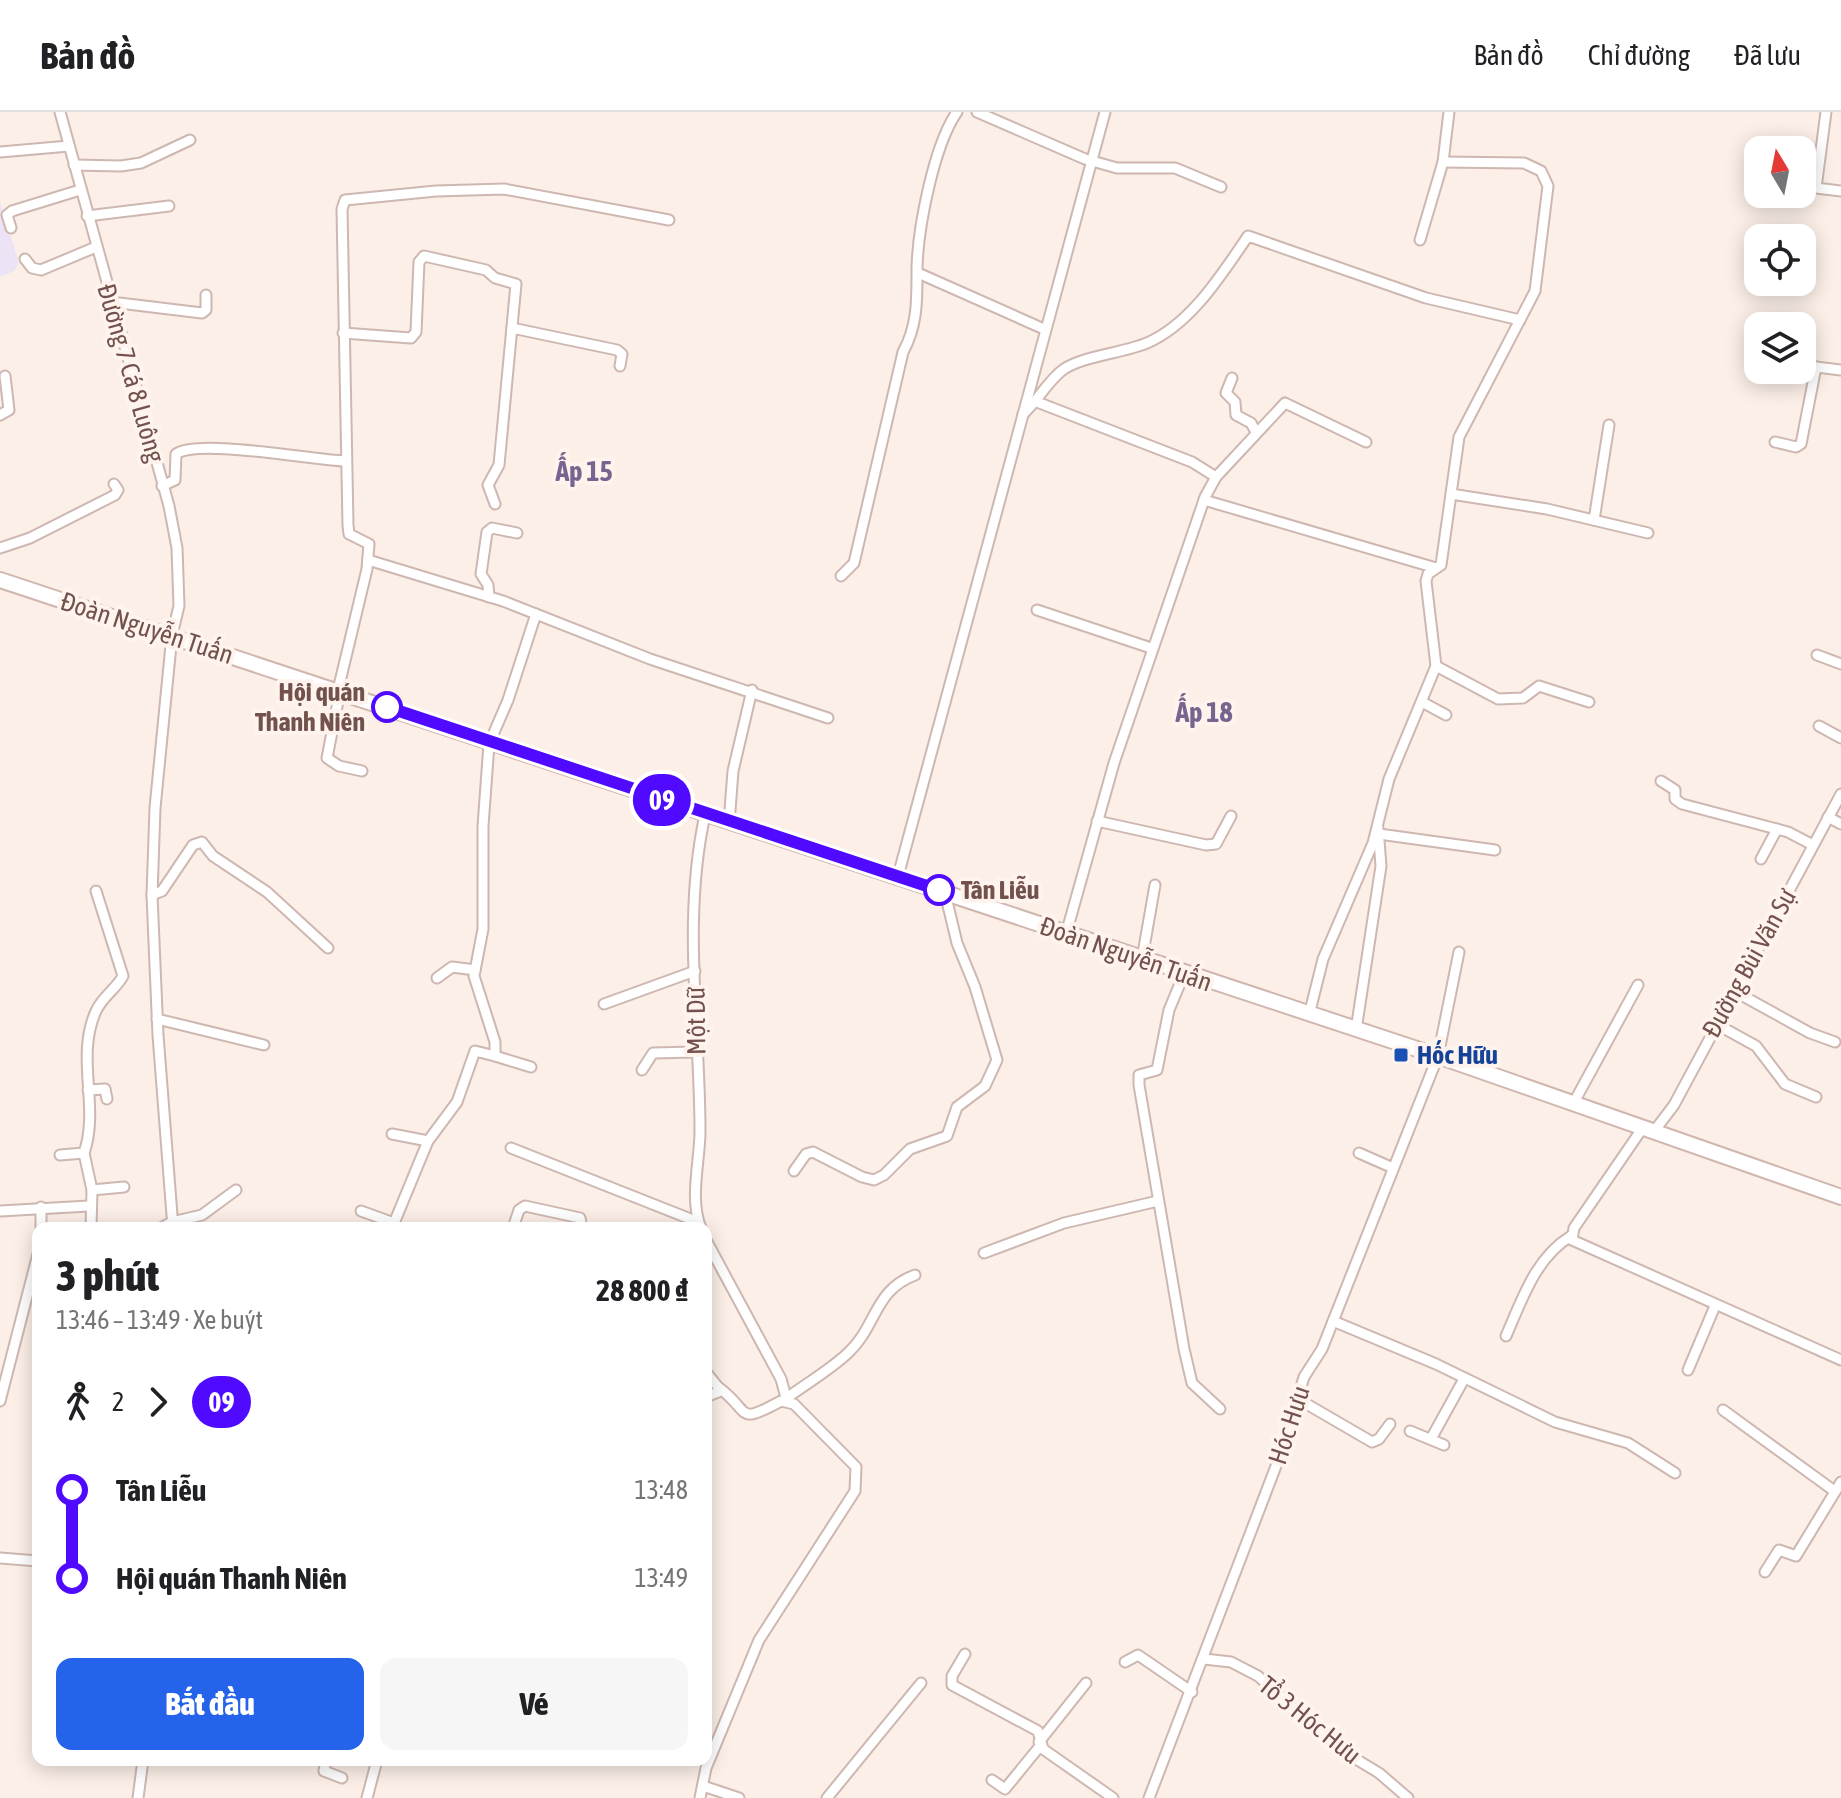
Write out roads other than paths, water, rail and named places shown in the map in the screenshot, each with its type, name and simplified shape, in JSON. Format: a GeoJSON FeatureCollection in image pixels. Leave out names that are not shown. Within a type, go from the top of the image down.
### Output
{"type":"FeatureCollection","features":[{"type":"Feature","properties":{"kind":"main road","name":"Đoàn Nguyễn Tuấn"},"geometry":{"type":"LineString","coordinates":[[0,580],[1438,1056],[1841,1197]]}},
{"type":"Feature","properties":{"kind":"street","name":"Đường 7 Cá 8 Luông"},"geometry":{"type":"LineString","coordinates":[[60,112],[177,548],[179,606],[172,635],[155,808],[152,895],[157,1019],[173,1222]]}},
{"type":"Feature","properties":{"kind":"street"},"geometry":{"type":"LineString","coordinates":[[841,576],[854,563],[903,352],[912,334],[918,273],[938,154],[957,112]]}},
{"type":"Feature","properties":{"kind":"street"},"geometry":{"type":"LineString","coordinates":[[977,112],[1092,161],[1117,168],[1175,168],[1221,187]]}},
{"type":"Feature","properties":{"kind":"street"},"geometry":{"type":"LineString","coordinates":[[898,876],[1105,112]]}},
{"type":"Feature","properties":{"kind":"street"},"geometry":{"type":"LineString","coordinates":[[1420,240],[1443,162],[1449,112]]}},
{"type":"Feature","properties":{"kind":"street"},"geometry":{"type":"LineString","coordinates":[[1826,112],[1816,188],[1841,191]]}},
{"type":"Feature","properties":{"kind":"street"},"geometry":{"type":"LineString","coordinates":[[74,165],[121,166],[141,163],[190,140]]}},
{"type":"Feature","properties":{"kind":"street"},"geometry":{"type":"LineString","coordinates":[[0,152],[69,146]]}},
{"type":"Feature","properties":{"kind":"street"},"geometry":{"type":"LineString","coordinates":[[1356,1030],[1378,897],[1379,831],[1389,779],[1436,666],[1425,596],[1428,574],[1441,565],[1459,437],[1535,291],[1542,254],[1547,178],[1533,165],[1443,162]]}},
{"type":"Feature","properties":{"kind":"street"},"geometry":{"type":"LineString","coordinates":[[362,771],[339,766],[327,758],[369,544],[349,534],[343,333],[342,209],[345,200],[351,197],[504,189],[669,220]]}},
{"type":"Feature","properties":{"kind":"street"},"geometry":{"type":"LineString","coordinates":[[11,228],[7,215],[12,211],[80,190]]}},
{"type":"Feature","properties":{"kind":"street"},"geometry":{"type":"LineString","coordinates":[[87,216],[169,206]]}},
{"type":"Feature","properties":{"kind":"street"},"geometry":{"type":"LineString","coordinates":[[1023,414],[1037,402],[1063,369],[1088,359],[1110,356],[1161,335],[1216,283],[1248,236],[1426,298],[1520,320]]}},
{"type":"Feature","properties":{"kind":"street"},"geometry":{"type":"LineString","coordinates":[[25,259],[32,268],[41,270],[96,247]]}},
{"type":"Feature","properties":{"kind":"street"},"geometry":{"type":"LineString","coordinates":[[343,333],[411,338],[416,332],[419,262],[424,256],[486,270],[495,278],[516,284],[499,465],[488,485],[495,504]]}},
{"type":"Feature","properties":{"kind":"street"},"geometry":{"type":"LineString","coordinates":[[918,273],[1044,329]]}},
{"type":"Feature","properties":{"kind":"street"},"geometry":{"type":"LineString","coordinates":[[111,302],[202,313],[206,310],[206,295]]}},
{"type":"Feature","properties":{"kind":"street"},"geometry":{"type":"LineString","coordinates":[[512,328],[617,350],[622,354],[620,366]]}},
{"type":"Feature","properties":{"kind":"street"},"geometry":{"type":"LineString","coordinates":[[1775,442],[1796,447],[1801,444],[1812,366],[1841,370]]}},
{"type":"Feature","properties":{"kind":"street"},"geometry":{"type":"LineString","coordinates":[[0,415],[9,410],[5,376]]}},
{"type":"Feature","properties":{"kind":"street"},"geometry":{"type":"LineString","coordinates":[[1232,378],[1226,393],[1235,402],[1236,415],[1251,423],[1256,432]]}},
{"type":"Feature","properties":{"kind":"street"},"geometry":{"type":"LineString","coordinates":[[1037,402],[1192,462],[1216,477]]}},
{"type":"Feature","properties":{"kind":"street"},"geometry":{"type":"LineString","coordinates":[[1066,934],[1097,821],[1151,648],[1204,500],[1216,477],[1285,403],[1366,442]]}},
{"type":"Feature","properties":{"kind":"street"},"geometry":{"type":"LineString","coordinates":[[1594,520],[1609,425]]}},
{"type":"Feature","properties":{"kind":"street"},"geometry":{"type":"LineString","coordinates":[[162,486],[175,480],[176,454],[184,449],[234,449],[345,461]]}},
{"type":"Feature","properties":{"kind":"street"},"geometry":{"type":"LineString","coordinates":[[0,548],[30,538],[115,495],[118,490],[114,484]]}},
{"type":"Feature","properties":{"kind":"street"},"geometry":{"type":"LineString","coordinates":[[1451,494],[1648,533]]}},
{"type":"Feature","properties":{"kind":"street"},"geometry":{"type":"LineString","coordinates":[[1204,500],[1436,568]]}},
{"type":"Feature","properties":{"kind":"street"},"geometry":{"type":"LineString","coordinates":[[489,597],[488,585],[481,574],[487,532],[492,528],[517,533]]}},
{"type":"Feature","properties":{"kind":"street"},"geometry":{"type":"LineString","coordinates":[[368,560],[489,597],[650,659],[752,690],[828,718]]}},
{"type":"Feature","properties":{"kind":"street"},"geometry":{"type":"LineString","coordinates":[[1037,610],[1151,648]]}},
{"type":"Feature","properties":{"kind":"street"},"geometry":{"type":"LineString","coordinates":[[495,1056],[495,1042],[476,984],[475,970],[483,929],[483,826],[489,744],[508,700],[536,614]]}},
{"type":"Feature","properties":{"kind":"street"},"geometry":{"type":"LineString","coordinates":[[1817,655],[1841,664]]}},
{"type":"Feature","properties":{"kind":"street"},"geometry":{"type":"LineString","coordinates":[[1436,666],[1498,699],[1523,698],[1539,686],[1589,702]]}},
{"type":"Feature","properties":{"kind":"street"},"geometry":{"type":"LineString","coordinates":[[729,823],[733,771],[752,690]]}},
{"type":"Feature","properties":{"kind":"street"},"geometry":{"type":"LineString","coordinates":[[1422,702],[1446,715]]}},
{"type":"Feature","properties":{"kind":"street"},"geometry":{"type":"LineString","coordinates":[[1819,726],[1841,738]]}},
{"type":"Feature","properties":{"kind":"street"},"geometry":{"type":"LineString","coordinates":[[1661,781],[1675,790],[1675,799],[1682,804],[1777,829],[1813,845]]}},
{"type":"Feature","properties":{"kind":"street","name":"Đường Bùi Văn Sự"},"geometry":{"type":"LineString","coordinates":[[1506,1336],[1535,1273],[1555,1248],[1571,1236],[1606,1177],[1674,1105],[1841,794]]}},
{"type":"Feature","properties":{"kind":"street","name":"Một Dữ"},"geometry":{"type":"LineString","coordinates":[[700,1222],[700,1132],[695,1052],[695,874],[705,815]]}},
{"type":"Feature","properties":{"kind":"street"},"geometry":{"type":"LineString","coordinates":[[1097,821],[1206,845],[1216,844],[1223,838],[1231,816]]}},
{"type":"Feature","properties":{"kind":"street"},"geometry":{"type":"LineString","coordinates":[[1828,817],[1841,824]]}},
{"type":"Feature","properties":{"kind":"street"},"geometry":{"type":"LineString","coordinates":[[1761,859],[1777,829]]}},
{"type":"Feature","properties":{"kind":"street"},"geometry":{"type":"LineString","coordinates":[[1379,831],[1495,850]]}},
{"type":"Feature","properties":{"kind":"street"},"geometry":{"type":"LineString","coordinates":[[1309,1015],[1323,959],[1379,831]]}},
{"type":"Feature","properties":{"kind":"street"},"geometry":{"type":"LineString","coordinates":[[152,895],[162,891],[193,845],[202,842],[213,856],[267,892],[328,948]]}},
{"type":"Feature","properties":{"kind":"street"},"geometry":{"type":"LineString","coordinates":[[1142,959],[1155,885]]}},
{"type":"Feature","properties":{"kind":"street"},"geometry":{"type":"LineString","coordinates":[[90,1222],[92,1190],[84,1153],[93,1122],[87,1060],[95,1011],[123,976],[96,891]]}},
{"type":"Feature","properties":{"kind":"street"},"geometry":{"type":"LineString","coordinates":[[794,1171],[806,1154],[813,1152],[874,1180],[884,1175],[910,1149],[947,1136],[957,1107],[990,1080],[997,1060],[975,987],[957,943],[945,893]]}},
{"type":"Feature","properties":{"kind":"street","name":"Hóc Hưu"},"geometry":{"type":"LineString","coordinates":[[1149,1798],[1281,1453],[1304,1377],[1333,1321],[1438,1056],[1459,952]]}},
{"type":"Feature","properties":{"kind":"street"},"geometry":{"type":"LineString","coordinates":[[437,978],[452,967],[475,970]]}},
{"type":"Feature","properties":{"kind":"street"},"geometry":{"type":"LineString","coordinates":[[604,1004],[695,971]]}},
{"type":"Feature","properties":{"kind":"street"},"geometry":{"type":"LineString","coordinates":[[1184,974],[1166,1021],[1157,1070],[1139,1075],[1158,1201],[1192,1383],[1220,1409]]}},
{"type":"Feature","properties":{"kind":"street"},"geometry":{"type":"LineString","coordinates":[[1573,1104],[1638,985]]}},
{"type":"Feature","properties":{"kind":"street"},"geometry":{"type":"LineString","coordinates":[[1734,991],[1810,1033],[1835,1042]]}},
{"type":"Feature","properties":{"kind":"street"},"geometry":{"type":"LineString","coordinates":[[157,1019],[264,1045]]}},
{"type":"Feature","properties":{"kind":"street"},"geometry":{"type":"LineString","coordinates":[[1716,1024],[1756,1046],[1785,1084],[1816,1097]]}},
{"type":"Feature","properties":{"kind":"street"},"geometry":{"type":"LineString","coordinates":[[394,1222],[428,1141],[457,1102],[475,1051],[531,1067]]}},
{"type":"Feature","properties":{"kind":"street"},"geometry":{"type":"LineString","coordinates":[[642,1070],[653,1053],[695,1052]]}},
{"type":"Feature","properties":{"kind":"street"},"geometry":{"type":"LineString","coordinates":[[88,1090],[105,1089],[107,1099]]}},
{"type":"Feature","properties":{"kind":"street"},"geometry":{"type":"LineString","coordinates":[[392,1134],[428,1141]]}},
{"type":"Feature","properties":{"kind":"street"},"geometry":{"type":"LineString","coordinates":[[511,1148],[693,1222]]}},
{"type":"Feature","properties":{"kind":"street"},"geometry":{"type":"LineString","coordinates":[[60,1155],[84,1153]]}},
{"type":"Feature","properties":{"kind":"street"},"geometry":{"type":"LineString","coordinates":[[1359,1153],[1393,1168]]}},
{"type":"Feature","properties":{"kind":"street"},"geometry":{"type":"LineString","coordinates":[[92,1190],[124,1187]]}},
{"type":"Feature","properties":{"kind":"street"},"geometry":{"type":"LineString","coordinates":[[182,1222],[202,1215],[236,1190]]}},
{"type":"Feature","properties":{"kind":"street"},"geometry":{"type":"LineString","coordinates":[[984,1253],[1064,1223],[1158,1201]]}},
{"type":"Feature","properties":{"kind":"street"},"geometry":{"type":"LineString","coordinates":[[0,1211],[89,1206]]}},
{"type":"Feature","properties":{"kind":"street"},"geometry":{"type":"LineString","coordinates":[[515,1222],[519,1210],[525,1206],[580,1218],[581,1222]]}},
{"type":"Feature","properties":{"kind":"street"},"geometry":{"type":"LineString","coordinates":[[41,1207],[41,1222]]}},
{"type":"Feature","properties":{"kind":"street"},"geometry":{"type":"LineString","coordinates":[[361,1211],[386,1222]]}},
{"type":"Feature","properties":{"kind":"street"},"geometry":{"type":"LineString","coordinates":[[1571,1236],[1575,1242],[1841,1360]]}},
{"type":"Feature","properties":{"kind":"street"},"geometry":{"type":"LineString","coordinates":[[712,1251],[781,1379],[787,1399],[856,1467],[855,1491],[759,1640],[712,1754]]}},
{"type":"Feature","properties":{"kind":"street"},"geometry":{"type":"LineString","coordinates":[[712,1380],[741,1411],[751,1416],[787,1399],[848,1353],[863,1336],[885,1293],[915,1275]]}},
{"type":"Feature","properties":{"kind":"street"},"geometry":{"type":"LineString","coordinates":[[0,1401],[32,1277]]}},
{"type":"Feature","properties":{"kind":"street"},"geometry":{"type":"LineString","coordinates":[[1688,1370],[1715,1306]]}},
{"type":"Feature","properties":{"kind":"street"},"geometry":{"type":"LineString","coordinates":[[1333,1321],[1555,1422],[1628,1443],[1675,1473]]}},
{"type":"Feature","properties":{"kind":"street"},"geometry":{"type":"LineString","coordinates":[[1432,1437],[1464,1379]]}},
{"type":"Feature","properties":{"kind":"street"},"geometry":{"type":"LineString","coordinates":[[712,1394],[718,1392],[718,1387]]}},
{"type":"Feature","properties":{"kind":"street"},"geometry":{"type":"LineString","coordinates":[[1298,1399],[1372,1442],[1379,1439],[1390,1424]]}},
{"type":"Feature","properties":{"kind":"street"},"geometry":{"type":"LineString","coordinates":[[1723,1410],[1833,1490]]}},
{"type":"Feature","properties":{"kind":"street"},"geometry":{"type":"LineString","coordinates":[[1410,1431],[1432,1437],[1444,1445]]}},
{"type":"Feature","properties":{"kind":"street"},"geometry":{"type":"LineString","coordinates":[[1765,1572],[1779,1550],[1796,1556],[1841,1482]]}},
{"type":"Feature","properties":{"kind":"street"},"geometry":{"type":"LineString","coordinates":[[0,1558],[32,1561]]}},
{"type":"Feature","properties":{"kind":"street"},"geometry":{"type":"LineString","coordinates":[[965,1654],[952,1676],[952,1685],[1038,1731],[1040,1744],[1113,1798]]}},
{"type":"Feature","properties":{"kind":"street"},"geometry":{"type":"LineString","coordinates":[[1125,1662],[1138,1655],[1192,1692]]}},
{"type":"Feature","properties":{"kind":"street","name":"Tổ 3 Hóc Hưu"},"geometry":{"type":"LineString","coordinates":[[1204,1659],[1231,1662],[1258,1676],[1336,1747],[1379,1773],[1408,1798]]}},
{"type":"Feature","properties":{"kind":"street"},"geometry":{"type":"LineString","coordinates":[[827,1798],[921,1683]]}},
{"type":"Feature","properties":{"kind":"street"},"geometry":{"type":"LineString","coordinates":[[992,1780],[1000,1794],[1086,1683]]}},
{"type":"Feature","properties":{"kind":"street"},"geometry":{"type":"LineString","coordinates":[[138,1798],[142,1766]]}},
{"type":"Feature","properties":{"kind":"street"},"geometry":{"type":"LineString","coordinates":[[325,1766],[324,1771],[342,1778]]}},
{"type":"Feature","properties":{"kind":"street"},"geometry":{"type":"LineString","coordinates":[[367,1798],[375,1766]]}},
{"type":"Feature","properties":{"kind":"street"},"geometry":{"type":"LineString","coordinates":[[700,1798],[707,1766]]}},
{"type":"Feature","properties":{"kind":"street"},"geometry":{"type":"LineString","coordinates":[[703,1786],[739,1798]]}},
{"type":"Feature","properties":{"kind":"place","name":"Hội quán Thanh Niên"},"geometry":{"type":"Point","coordinates":[387,707]}},
{"type":"Feature","properties":{"kind":"place","name":"Tân Liễu"},"geometry":{"type":"Point","coordinates":[939,890]}},
{"type":"Feature","properties":{"kind":"place","name":"Hốc Hữu"},"geometry":{"type":"Point","coordinates":[1401,1055]}},
{"type":"Feature","properties":{"kind":"district","name":"Ấp 15"},"geometry":{"type":"Point","coordinates":[584,471]}},
{"type":"Feature","properties":{"kind":"district","name":"Ấp 18"},"geometry":{"type":"Point","coordinates":[1204,712]}}]}
